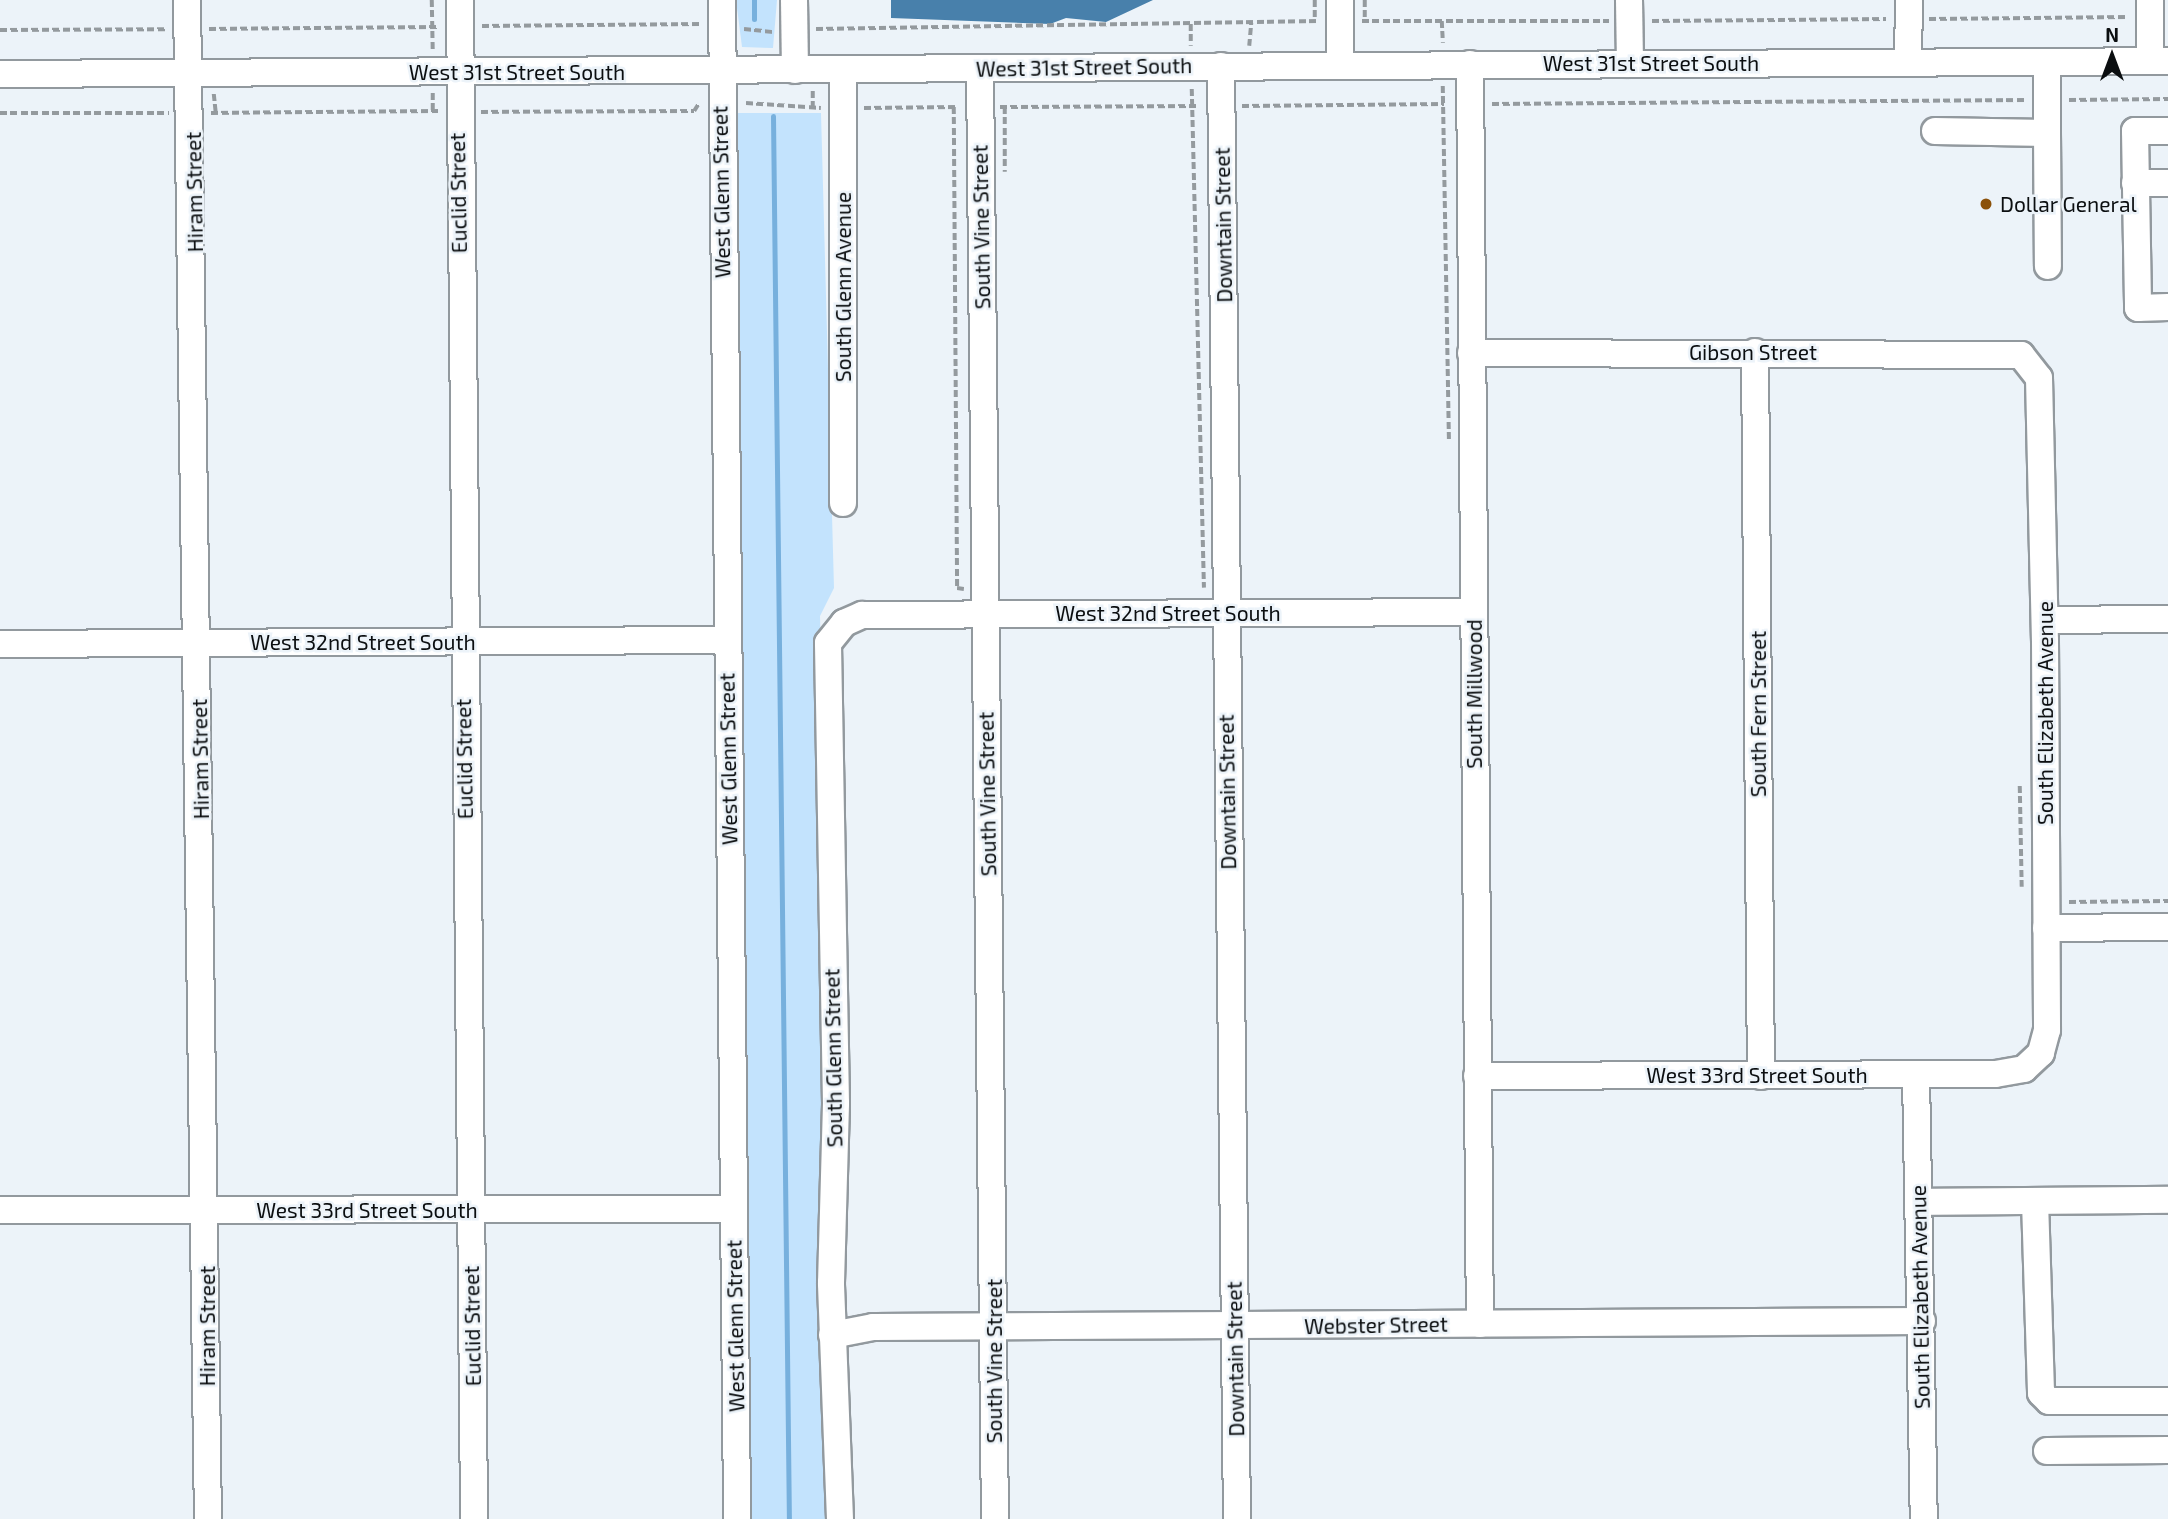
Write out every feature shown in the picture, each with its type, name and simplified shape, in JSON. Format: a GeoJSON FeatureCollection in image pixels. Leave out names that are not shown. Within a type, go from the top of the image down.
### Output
{"type":"FeatureCollection","features":[{"type":"Feature","properties":{"kind":"street","name":"Hiram Street"},"geometry":{"type":"LineString","coordinates":[[187,0],[199,643],[208,1519]]}},
{"type":"Feature","properties":{"kind":"street","name":"Euclid Street"},"geometry":{"type":"LineString","coordinates":[[460,0],[463,641],[474,1519]]}},
{"type":"Feature","properties":{"kind":"street","name":"West Glenn Street"},"geometry":{"type":"LineString","coordinates":[[722,0],[726,640],[737,1519]]}},
{"type":"Feature","properties":{"kind":"street"},"geometry":{"type":"LineString","coordinates":[[794,0],[795,70]]}},
{"type":"Feature","properties":{"kind":"street"},"geometry":{"type":"LineString","coordinates":[[2150,9],[2159,61]]}},
{"type":"Feature","properties":{"kind":"street"},"geometry":{"type":"LineString","coordinates":[[1629,10],[1630,64]]}},
{"type":"Feature","properties":{"kind":"street"},"geometry":{"type":"LineString","coordinates":[[1908,62],[1909,10]]}},
{"type":"Feature","properties":{"kind":"street"},"geometry":{"type":"LineString","coordinates":[[1340,16],[1340,65]]}},
{"type":"Feature","properties":{"kind":"street","name":"West 31st Street South"},"geometry":{"type":"LineString","coordinates":[[0,74],[2159,61]]}},
{"type":"Feature","properties":{"kind":"street"},"geometry":{"type":"LineString","coordinates":[[2047,62],[2048,266]]}},
{"type":"Feature","properties":{"kind":"street","name":"South Millwood"},"geometry":{"type":"LineString","coordinates":[[1470,64],[1480,1324]]}},
{"type":"Feature","properties":{"kind":"street","name":"Downtain Street"},"geometry":{"type":"LineString","coordinates":[[1221,66],[1224,613],[1237,1519]]}},
{"type":"Feature","properties":{"kind":"street","name":"South Vine Street"},"geometry":{"type":"LineString","coordinates":[[980,69],[995,1519]]}},
{"type":"Feature","properties":{"kind":"street","name":"South Glenn Avenue"},"geometry":{"type":"LineString","coordinates":[[843,71],[843,503]]}},
{"type":"Feature","properties":{"kind":"street"},"geometry":{"type":"LineString","coordinates":[[1935,131],[2047,133]]}},
{"type":"Feature","properties":{"kind":"street"},"geometry":{"type":"LineString","coordinates":[[2168,131],[2135,131],[2138,308],[2168,307]]}},
{"type":"Feature","properties":{"kind":"street"},"geometry":{"type":"LineString","coordinates":[[2135,183],[2168,183]]}},
{"type":"Feature","properties":{"kind":"street","name":"Gibson Street"},"geometry":{"type":"LineString","coordinates":[[1471,354],[1995,350],[2031,363]]}},
{"type":"Feature","properties":{"kind":"street","name":"South Fern Street"},"geometry":{"type":"LineString","coordinates":[[1755,352],[1761,1076]]}},
{"type":"Feature","properties":{"kind":"street","name":"South Elizabeth Avenue"},"geometry":{"type":"LineString","coordinates":[[2031,363],[2039,378],[2045,620],[2047,1030],[2034,1061]]}},
{"type":"Feature","properties":{"kind":"street","name":"West 32nd Street South"},"geometry":{"type":"LineString","coordinates":[[862,615],[1473,612]]}},
{"type":"Feature","properties":{"kind":"street","name":"South Glenn Street"},"geometry":{"type":"LineString","coordinates":[[840,1519],[832,1335],[836,1103],[828,643],[862,615]]}},
{"type":"Feature","properties":{"kind":"street"},"geometry":{"type":"LineString","coordinates":[[2045,620],[2168,619]]}},
{"type":"Feature","properties":{"kind":"street","name":"West 32nd Street South"},"geometry":{"type":"LineString","coordinates":[[0,644],[726,640]]}},
{"type":"Feature","properties":{"kind":"street"},"geometry":{"type":"LineString","coordinates":[[2046,928],[2168,927]]}},
{"type":"Feature","properties":{"kind":"street","name":"West 33rd Street South"},"geometry":{"type":"LineString","coordinates":[[1477,1076],[2011,1073],[2034,1061]]}},
{"type":"Feature","properties":{"kind":"street","name":"South Elizabeth Avenue"},"geometry":{"type":"LineString","coordinates":[[1916,1074],[1924,1519]]}},
{"type":"Feature","properties":{"kind":"street"},"geometry":{"type":"LineString","coordinates":[[1919,1202],[2168,1200]]}},
{"type":"Feature","properties":{"kind":"street"},"geometry":{"type":"LineString","coordinates":[[2035,1201],[2041,1394],[2049,1401],[2168,1401]]}},
{"type":"Feature","properties":{"kind":"street","name":"West 33rd Street South"},"geometry":{"type":"LineString","coordinates":[[0,1210],[733,1209]]}},
{"type":"Feature","properties":{"kind":"street","name":"Webster Street"},"geometry":{"type":"LineString","coordinates":[[832,1335],[873,1327],[1922,1321]]}},
{"type":"Feature","properties":{"kind":"street"},"geometry":{"type":"LineString","coordinates":[[2047,1451],[2168,1450]]}},
{"type":"Feature","properties":{"kind":"path"},"geometry":{"type":"LineString","coordinates":[[1315,0],[1340,16]]}},
{"type":"Feature","properties":{"kind":"path"},"geometry":{"type":"LineString","coordinates":[[1340,16],[1365,0]]}},
{"type":"Feature","properties":{"kind":"path"},"geometry":{"type":"LineString","coordinates":[[811,29],[1340,16],[1442,21],[1629,10],[2150,9]]}},
{"type":"Feature","properties":{"kind":"path"},"geometry":{"type":"LineString","coordinates":[[1442,21],[1449,450]]}},
{"type":"Feature","properties":{"kind":"path"},"geometry":{"type":"LineString","coordinates":[[1492,116],[1492,104],[2168,99]]}},
{"type":"Feature","properties":{"kind":"path"},"geometry":{"type":"LineString","coordinates":[[2070,901],[2168,901]]}},
{"type":"Feature","properties":{"kind":"shaded area"},"geometry":{"type":"Polygon","coordinates":[[[736,0],[777,0],[773,48],[742,47],[736,0]]]}},
{"type":"Feature","properties":{"kind":"shaded area"},"geometry":{"type":"Polygon","coordinates":[[[732,113],[821,113],[834,588],[820,616],[837,1321],[833,1519],[747,1519],[732,113]]]}},
{"type":"Feature","properties":{"kind":"building"},"geometry":{"type":"Polygon","coordinates":[[[891,0],[1153,0],[1106,22],[1066,18],[1050,24],[891,18],[891,0]]]}},
{"type":"Feature","properties":{"kind":"waterway"},"geometry":{"type":"LineString","coordinates":[[754,0],[754,19]]}},
{"type":"Feature","properties":{"kind":"waterway"},"geometry":{"type":"LineString","coordinates":[[773,116],[789,1519]]}},
{"type":"Feature","properties":{"kind":"place","name":"Dollar General"},"geometry":{"type":"Point","coordinates":[1986,204]}}]}
